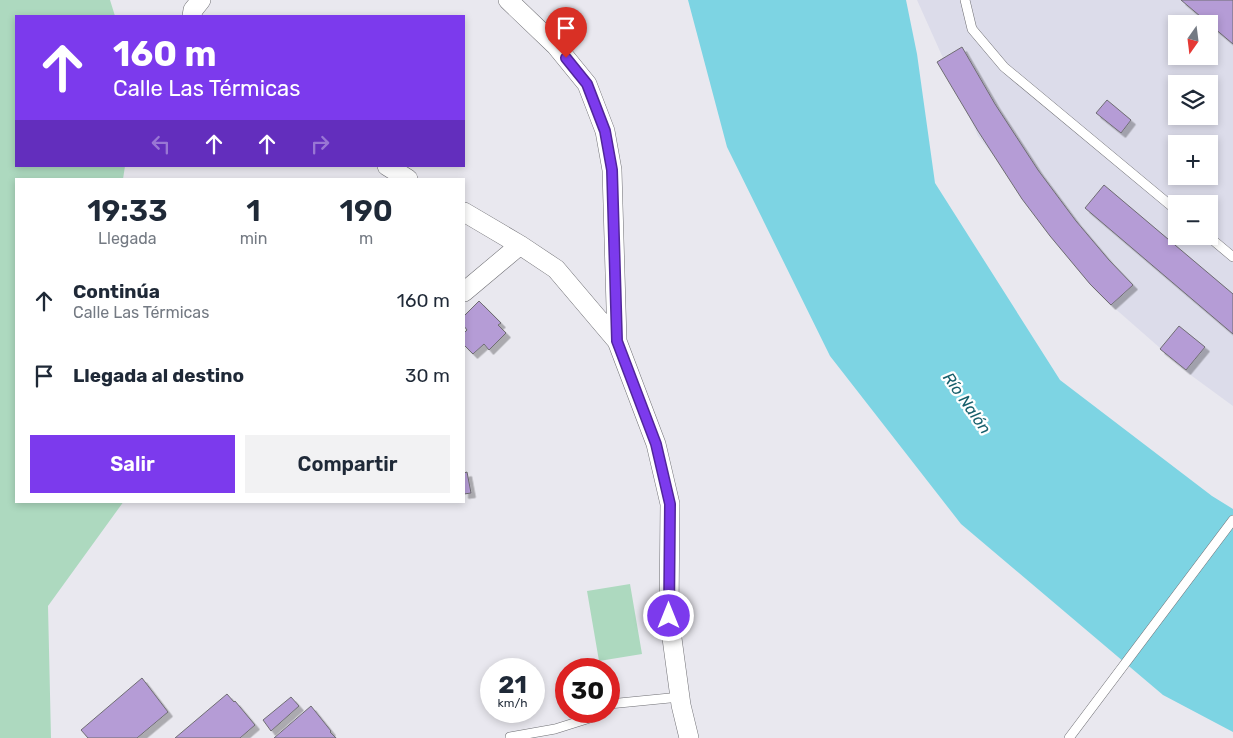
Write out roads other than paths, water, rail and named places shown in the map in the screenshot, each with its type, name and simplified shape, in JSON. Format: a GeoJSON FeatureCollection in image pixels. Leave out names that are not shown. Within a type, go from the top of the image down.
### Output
{"type":"FeatureCollection","features":[{"type":"Feature","properties":{"kind":"street"},"geometry":{"type":"LineString","coordinates":[[192,15],[193,10],[201,0]]}},
{"type":"Feature","properties":{"kind":"street"},"geometry":{"type":"LineString","coordinates":[[508,0],[556,46],[587,84],[605,131],[612,170],[617,341],[656,444],[670,504],[669,616],[680,697],[689,738]]}},
{"type":"Feature","properties":{"kind":"street"},"geometry":{"type":"LineString","coordinates":[[389,167],[406,178]]}},
{"type":"Feature","properties":{"kind":"street"},"geometry":{"type":"LineString","coordinates":[[465,213],[520,245],[556,270],[617,341]]}},
{"type":"Feature","properties":{"kind":"street"},"geometry":{"type":"LineString","coordinates":[[465,291],[520,245]]}},
{"type":"Feature","properties":{"kind":"lane"},"geometry":{"type":"LineString","coordinates":[[965,0],[972,29],[1004,67],[1168,203]]}},
{"type":"Feature","properties":{"kind":"lane"},"geometry":{"type":"LineString","coordinates":[[1218,244],[1233,257]]}},
{"type":"Feature","properties":{"kind":"lane"},"geometry":{"type":"LineString","coordinates":[[1069,738],[1233,520]]}},
{"type":"Feature","properties":{"kind":"lane"},"geometry":{"type":"LineString","coordinates":[[620,703],[680,697]]}},
{"type":"Feature","properties":{"kind":"lane"},"geometry":{"type":"LineString","coordinates":[[510,738],[510,736],[555,729],[574,723]]}},
{"type":"Feature","properties":{"kind":"water","name":"Río Nalón"},"geometry":{"type":"Polygon","coordinates":[[[688,0],[906,0],[917,54],[935,183],[1060,380],[1212,496],[1233,509],[1233,732],[1163,695],[961,524],[830,356],[727,147],[688,0]]]}}]}
